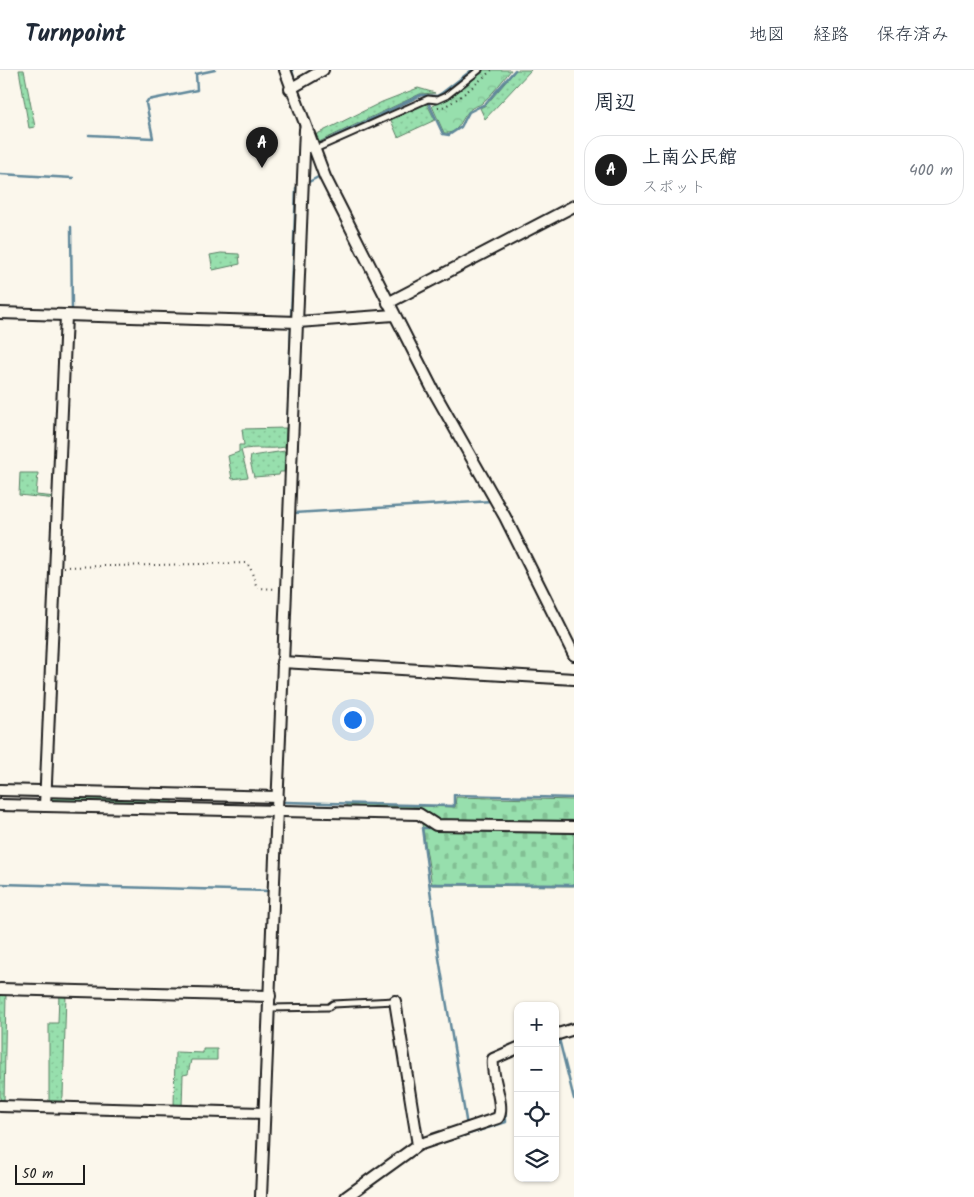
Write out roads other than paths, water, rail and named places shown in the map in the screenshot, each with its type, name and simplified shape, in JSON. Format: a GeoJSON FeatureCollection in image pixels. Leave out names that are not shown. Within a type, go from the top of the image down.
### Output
{"type":"FeatureCollection","features":[{"type":"Feature","properties":{"kind":"street"},"geometry":{"type":"LineString","coordinates":[[285,70],[305,129],[316,148],[325,178],[390,301],[394,315],[467,452],[505,516],[574,656]]}},
{"type":"Feature","properties":{"kind":"street"},"geometry":{"type":"LineString","coordinates":[[290,89],[323,70]]}},
{"type":"Feature","properties":{"kind":"street"},"geometry":{"type":"LineString","coordinates":[[260,1197],[261,1113],[269,1008],[267,996],[282,662],[294,322],[305,129]]}},
{"type":"Feature","properties":{"kind":"street"},"geometry":{"type":"LineString","coordinates":[[390,301],[574,206]]}},
{"type":"Feature","properties":{"kind":"street"},"geometry":{"type":"LineString","coordinates":[[0,313],[294,322],[394,315]]}},
{"type":"Feature","properties":{"kind":"street"},"geometry":{"type":"LineString","coordinates":[[46,797],[66,316]]}},
{"type":"Feature","properties":{"kind":"street"},"geometry":{"type":"LineString","coordinates":[[282,662],[574,679]]}},
{"type":"Feature","properties":{"kind":"street"},"geometry":{"type":"LineString","coordinates":[[0,790],[46,797],[274,810],[419,814],[436,826],[574,827]]}},
{"type":"Feature","properties":{"kind":"street"},"geometry":{"type":"LineString","coordinates":[[0,805],[46,797],[275,796]]}},
{"type":"Feature","properties":{"kind":"street"},"geometry":{"type":"LineString","coordinates":[[0,989],[267,996]]}},
{"type":"Feature","properties":{"kind":"street"},"geometry":{"type":"LineString","coordinates":[[395,1001],[418,1145]]}},
{"type":"Feature","properties":{"kind":"street"},"geometry":{"type":"LineString","coordinates":[[559,1034],[574,1028]]}},
{"type":"Feature","properties":{"kind":"street"},"geometry":{"type":"LineString","coordinates":[[346,1197],[418,1145],[498,1118],[500,1109],[492,1068],[493,1059],[514,1050]]}},
{"type":"Feature","properties":{"kind":"street"},"geometry":{"type":"LineString","coordinates":[[0,1106],[261,1113]]}},
{"type":"Feature","properties":{"kind":"lane"},"geometry":{"type":"LineString","coordinates":[[316,148],[428,99],[440,99],[479,70]]}},
{"type":"Feature","properties":{"kind":"lane"},"geometry":{"type":"LineString","coordinates":[[269,1008],[329,1007],[333,1004],[395,1001]]}},
{"type":"Feature","properties":{"kind":"waterway"},"geometry":{"type":"LineString","coordinates":[[89,135],[153,138],[146,103],[148,100],[197,90],[196,74],[215,70]]}},
{"type":"Feature","properties":{"kind":"waterway"},"geometry":{"type":"LineString","coordinates":[[292,70],[294,78]]}},
{"type":"Feature","properties":{"kind":"waterway"},"geometry":{"type":"LineString","coordinates":[[317,145],[421,95],[437,96],[472,70]]}},
{"type":"Feature","properties":{"kind":"waterway"},"geometry":{"type":"LineString","coordinates":[[428,102],[443,134],[449,135],[461,127],[469,112],[485,104],[515,70]]}},
{"type":"Feature","properties":{"kind":"waterway"},"geometry":{"type":"LineString","coordinates":[[0,174],[73,178]]}},
{"type":"Feature","properties":{"kind":"waterway"},"geometry":{"type":"LineString","coordinates":[[307,183],[320,176]]}},
{"type":"Feature","properties":{"kind":"waterway"},"geometry":{"type":"LineString","coordinates":[[291,318],[296,188],[299,187]]}},
{"type":"Feature","properties":{"kind":"waterway"},"geometry":{"type":"LineString","coordinates":[[71,227],[72,310]]}},
{"type":"Feature","properties":{"kind":"waterway"},"geometry":{"type":"LineString","coordinates":[[286,468],[291,324]]}},
{"type":"Feature","properties":{"kind":"waterway"},"geometry":{"type":"LineString","coordinates":[[424,362],[456,420]]}},
{"type":"Feature","properties":{"kind":"waterway"},"geometry":{"type":"LineString","coordinates":[[487,475],[508,512]]}},
{"type":"Feature","properties":{"kind":"waterway"},"geometry":{"type":"LineString","coordinates":[[294,513],[492,501]]}},
{"type":"Feature","properties":{"kind":"waterway"},"geometry":{"type":"LineString","coordinates":[[515,526],[524,543]]}},
{"type":"Feature","properties":{"kind":"waterway"},"geometry":{"type":"LineString","coordinates":[[0,795],[44,796]]}},
{"type":"Feature","properties":{"kind":"waterway"},"geometry":{"type":"LineString","coordinates":[[285,802],[454,806],[454,795],[574,798]]}},
{"type":"Feature","properties":{"kind":"waterway"},"geometry":{"type":"LineString","coordinates":[[49,796],[114,798]]}},
{"type":"Feature","properties":{"kind":"waterway"},"geometry":{"type":"LineString","coordinates":[[433,828],[422,828],[439,958],[467,1126]]}},
{"type":"Feature","properties":{"kind":"waterway"},"geometry":{"type":"LineString","coordinates":[[0,884],[270,891]]}},
{"type":"Feature","properties":{"kind":"waterway"},"geometry":{"type":"LineString","coordinates":[[431,884],[574,885]]}},
{"type":"Feature","properties":{"kind":"waterway"},"geometry":{"type":"LineString","coordinates":[[559,1040],[574,1034]]}},
{"type":"Feature","properties":{"kind":"waterway"},"geometry":{"type":"LineString","coordinates":[[559,1039],[574,1099]]}},
{"type":"Feature","properties":{"kind":"waterway"},"geometry":{"type":"LineString","coordinates":[[358,1194],[419,1150],[506,1122],[505,1104]]}},
{"type":"Feature","properties":{"kind":"place","name":"上南公民館"},"geometry":{"type":"Point","coordinates":[262,168]}}]}
